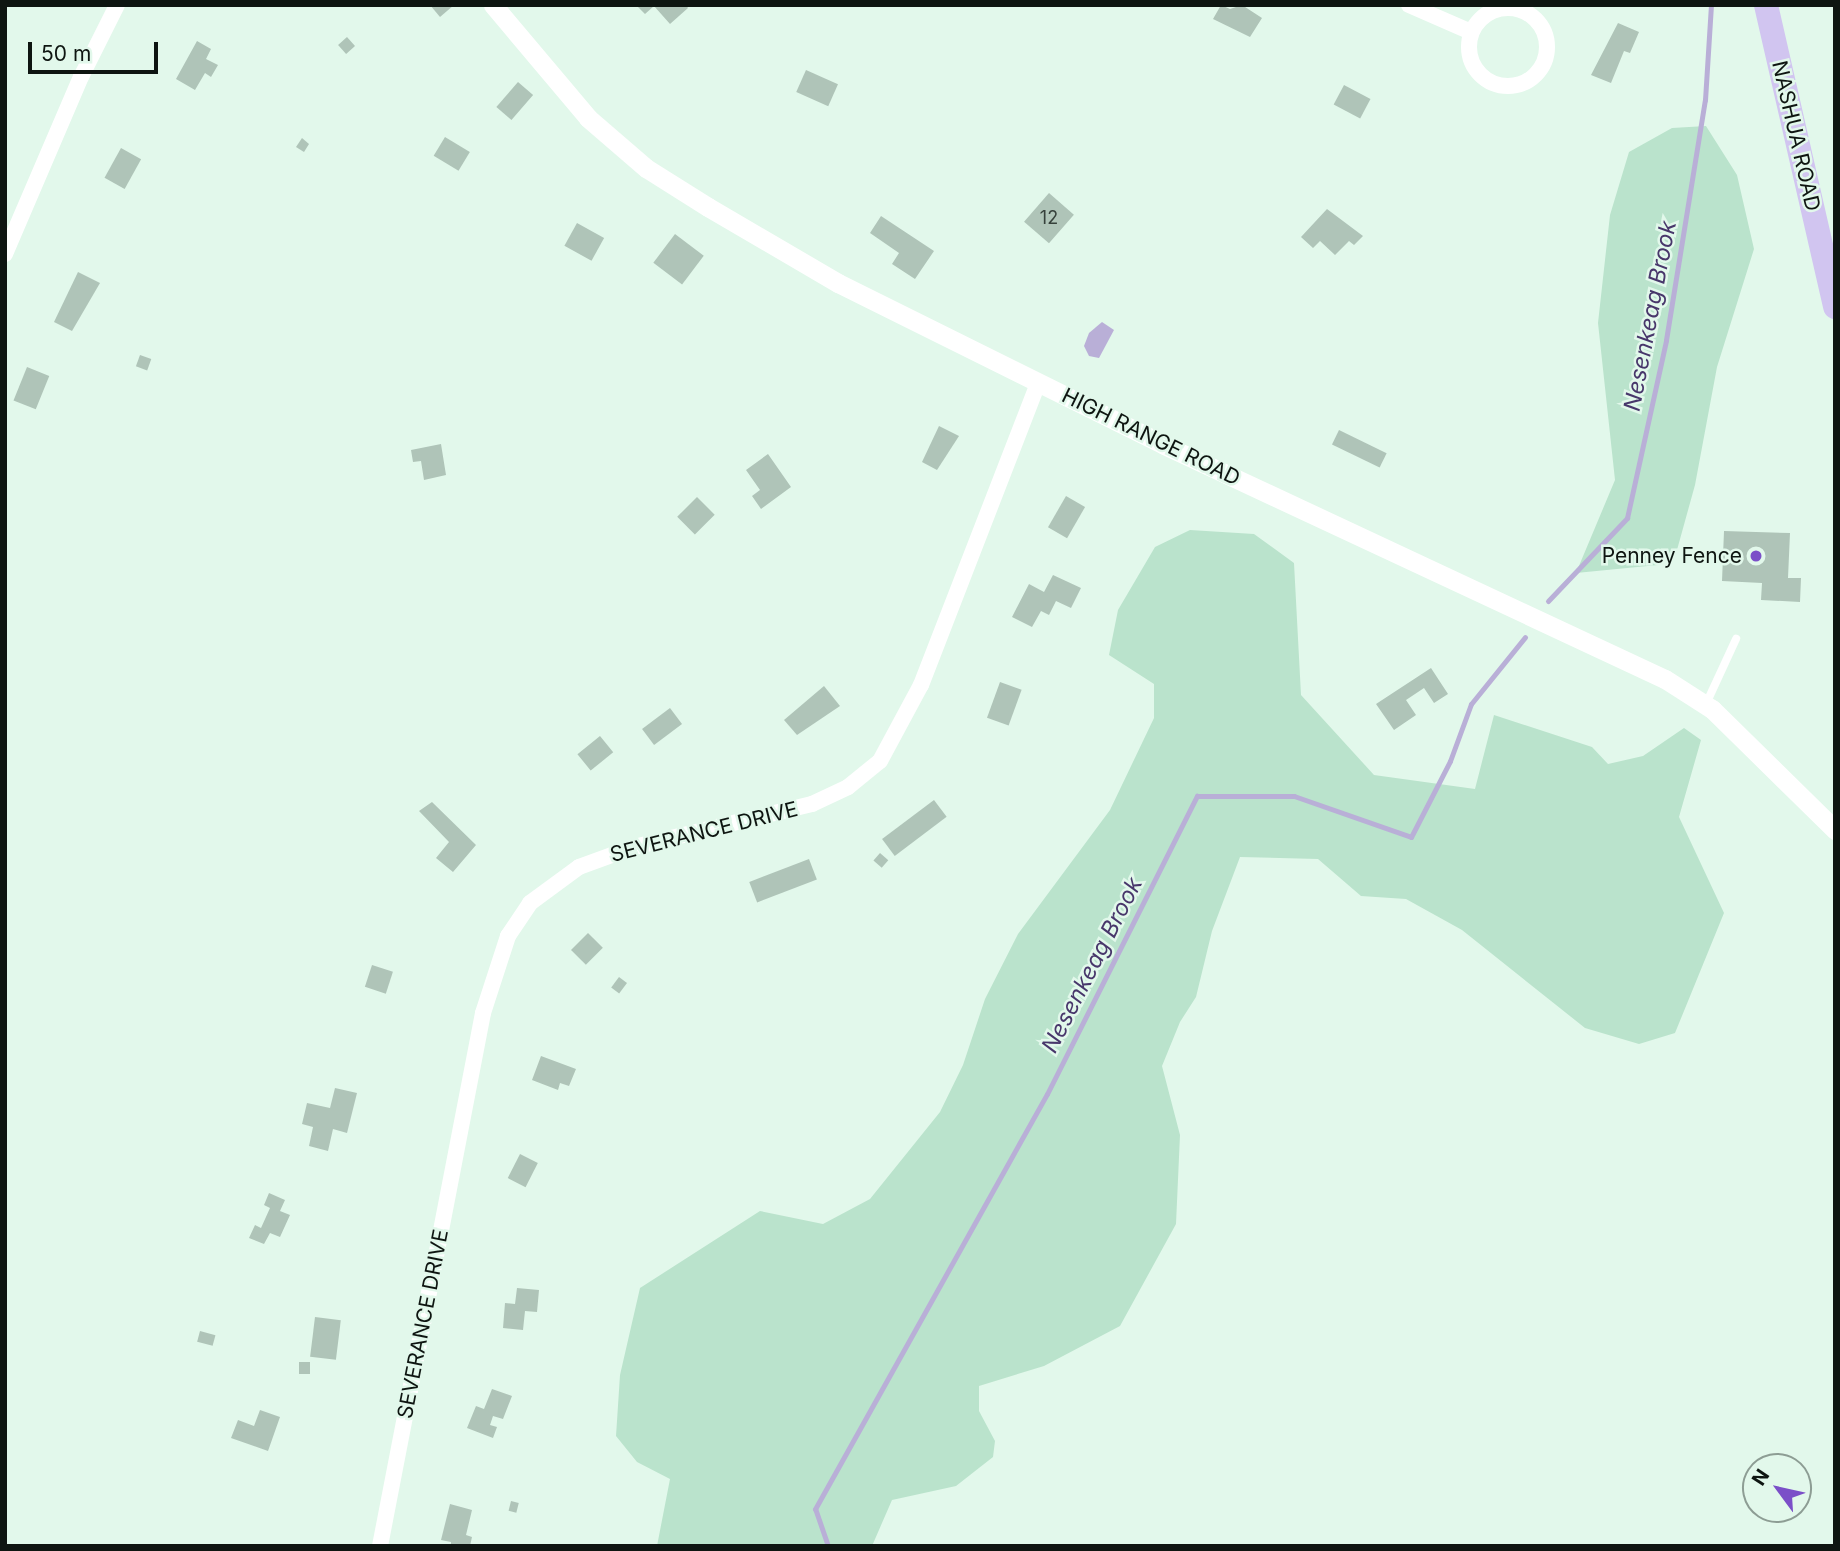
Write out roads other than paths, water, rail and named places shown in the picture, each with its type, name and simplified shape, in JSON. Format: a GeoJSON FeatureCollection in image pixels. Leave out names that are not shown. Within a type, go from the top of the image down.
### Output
{"type":"FeatureCollection","features":[{"type":"Feature","properties":{"kind":"main road","name":"NASHUA ROAD"},"geometry":{"type":"LineString","coordinates":[[1766,5],[1835,307]]}},
{"type":"Feature","properties":{"kind":"street"},"geometry":{"type":"LineString","coordinates":[[5,254],[81,77],[117,5]]}},
{"type":"Feature","properties":{"kind":"street","name":"HIGH RANGE ROAD"},"geometry":{"type":"LineString","coordinates":[[493,5],[588,118],[646,168],[838,283],[1038,383],[1514,611],[1641,666],[1706,704],[1835,830]]}},
{"type":"Feature","properties":{"kind":"street"},"geometry":{"type":"LineString","coordinates":[[1409,5],[1471,32]]}},
{"type":"Feature","properties":{"kind":"street"},"geometry":{"type":"LineString","coordinates":[[1514,8],[1526,12],[1544,30],[1546,56],[1532,77],[1521,83],[1495,84],[1475,69],[1470,57],[1471,32],[1488,13],[1514,8]]}},
{"type":"Feature","properties":{"kind":"street","name":"SEVERANCE DRIVE"},"geometry":{"type":"LineString","coordinates":[[380,1546],[483,1013],[508,936],[530,903],[577,868],[634,847],[812,804],[848,787],[880,761],[922,685],[1038,383]]}},
{"type":"Feature","properties":{"kind":"lane"},"geometry":{"type":"LineString","coordinates":[[1706,704],[1736,639]]}},
{"type":"Feature","properties":{"kind":"waterway","name":"Nesenkeag Brook"},"geometry":{"type":"LineString","coordinates":[[1548,601],[1627,518],[1666,340],[1705,100],[1711,5]]}},
{"type":"Feature","properties":{"kind":"waterway","name":"Nesenkeag Brook"},"geometry":{"type":"LineString","coordinates":[[828,1546],[815,1509],[1047,1094],[1197,796],[1294,796],[1411,837],[1450,761],[1471,704],[1525,637]]}},
{"type":"Feature","properties":{"kind":"place","name":"Penney Fence"},"geometry":{"type":"Point","coordinates":[1756,556]}}]}
